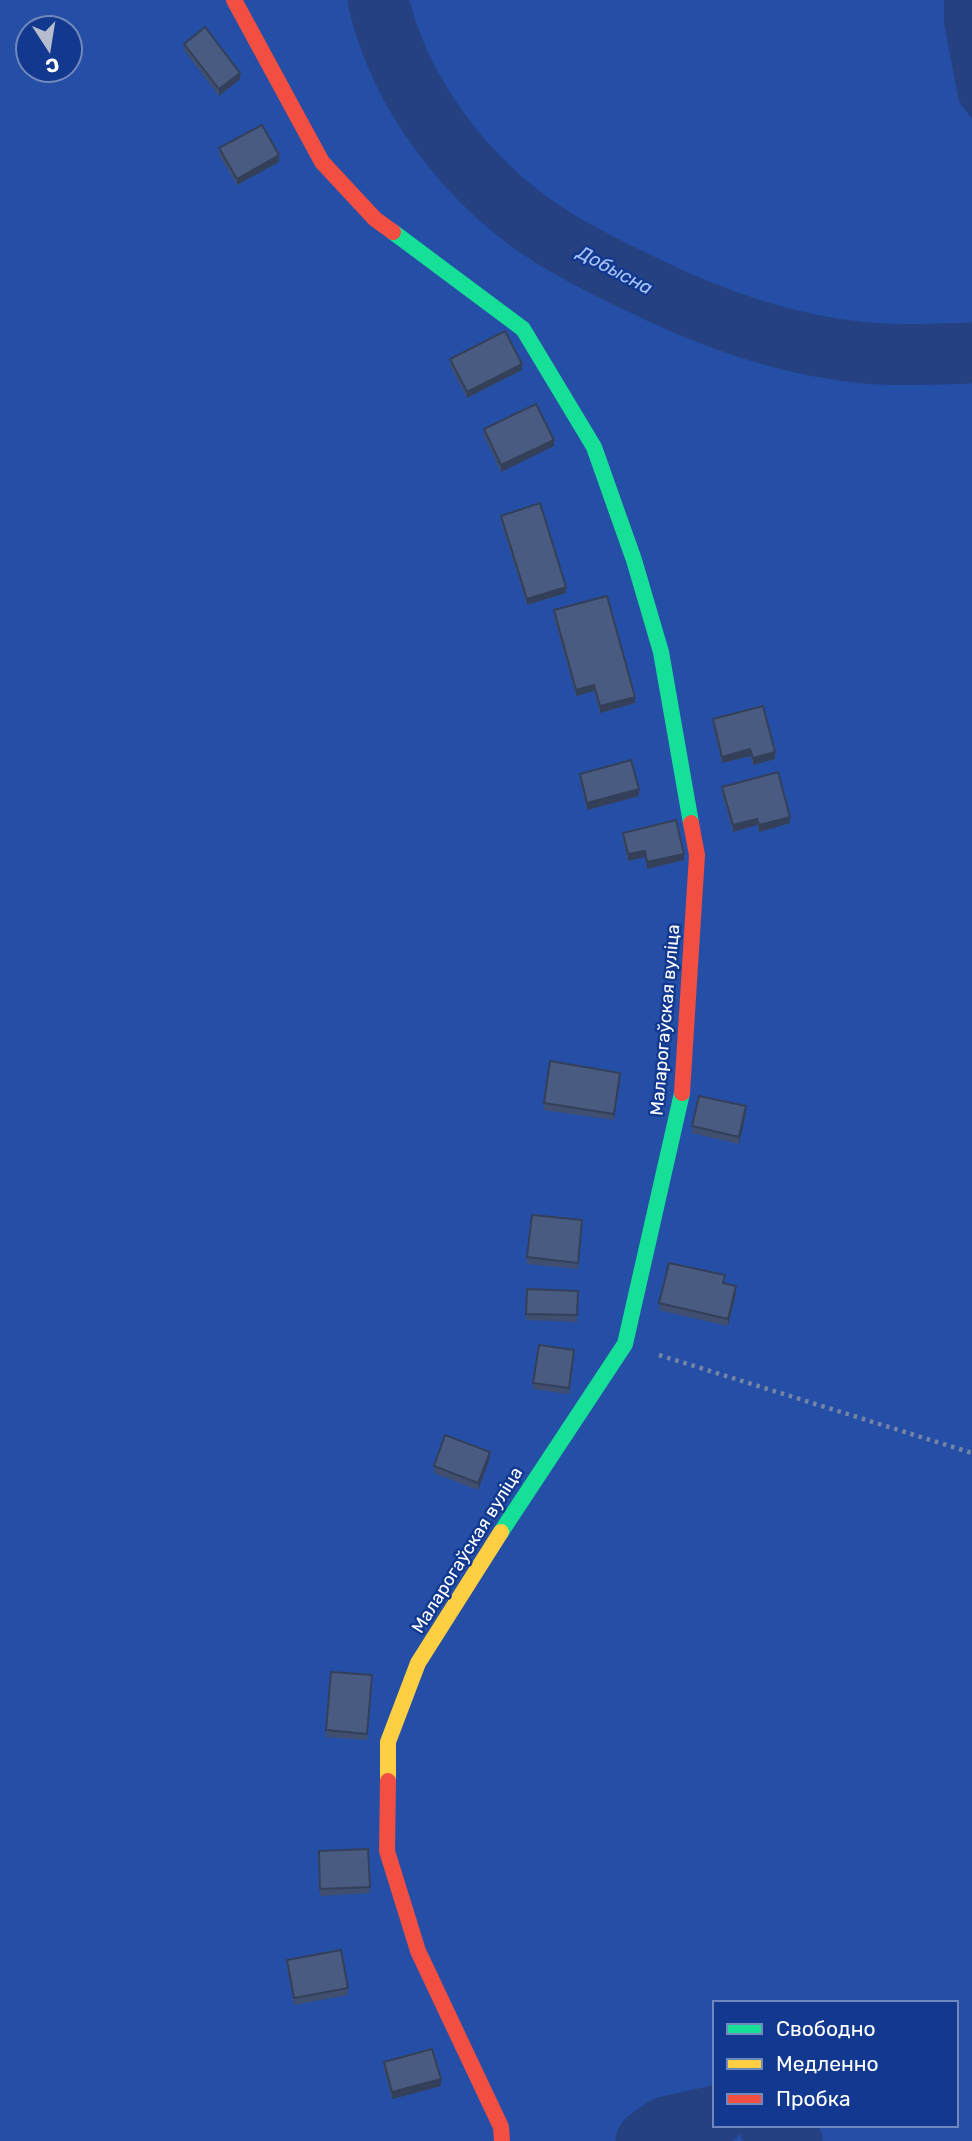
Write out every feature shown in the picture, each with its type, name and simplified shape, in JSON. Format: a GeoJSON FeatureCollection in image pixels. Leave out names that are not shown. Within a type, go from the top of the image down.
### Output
{"type":"FeatureCollection","features":[{"type":"Feature","properties":{"kind":"street","name":"Маларогаўская вуліца"},"geometry":{"type":"LineString","coordinates":[[234,0],[322,162],[374,219],[523,329],[594,447],[634,560],[661,652],[697,855],[682,1099],[625,1345],[545,1461],[418,1663],[388,1742],[387,1851],[418,1951],[500,2127],[502,2141]]}},
{"type":"Feature","properties":{"kind":"path"},"geometry":{"type":"LineString","coordinates":[[625,1345],[972,1453]]}},
{"type":"Feature","properties":{"kind":"shaded area"},"geometry":{"type":"Polygon","coordinates":[[[0,0],[972,0],[972,2141],[0,2141],[0,0]]]}},
{"type":"Feature","properties":{"kind":"shaded area"},"geometry":{"type":"Polygon","coordinates":[[[944,0],[972,0],[972,119],[959,102],[944,24],[944,0]]]}},
{"type":"Feature","properties":{"kind":"building"},"geometry":{"type":"Polygon","coordinates":[[[205,27],[240,73],[219,89],[184,44],[205,27]]]}},
{"type":"Feature","properties":{"kind":"building"},"geometry":{"type":"Polygon","coordinates":[[[262,125],[279,155],[237,179],[219,148],[262,125]]]}},
{"type":"Feature","properties":{"kind":"building"},"geometry":{"type":"Polygon","coordinates":[[[505,331],[522,364],[467,392],[450,359],[505,331]]]}},
{"type":"Feature","properties":{"kind":"building"},"geometry":{"type":"Polygon","coordinates":[[[536,404],[554,440],[501,465],[484,429],[536,404]]]}},
{"type":"Feature","properties":{"kind":"building"},"geometry":{"type":"Polygon","coordinates":[[[540,503],[566,587],[527,599],[501,516],[540,503]]]}},
{"type":"Feature","properties":{"kind":"building"},"geometry":{"type":"Polygon","coordinates":[[[607,596],[635,697],[600,706],[594,685],[576,690],[554,610],[607,596]]]}},
{"type":"Feature","properties":{"kind":"building"},"geometry":{"type":"Polygon","coordinates":[[[763,706],[775,752],[753,758],[750,749],[722,757],[713,719],[763,706]]]}},
{"type":"Feature","properties":{"kind":"building"},"geometry":{"type":"Polygon","coordinates":[[[631,760],[639,789],[587,803],[580,774],[631,760]]]}},
{"type":"Feature","properties":{"kind":"building"},"geometry":{"type":"Polygon","coordinates":[[[778,772],[790,817],[759,825],[757,819],[733,825],[722,787],[778,772]]]}},
{"type":"Feature","properties":{"kind":"building"},"geometry":{"type":"Polygon","coordinates":[[[676,820],[684,854],[647,862],[645,851],[628,854],[623,833],[676,820]]]}},
{"type":"Feature","properties":{"kind":"building"},"geometry":{"type":"Polygon","coordinates":[[[550,1061],[620,1073],[614,1114],[544,1103],[550,1061]]]}},
{"type":"Feature","properties":{"kind":"building"},"geometry":{"type":"Polygon","coordinates":[[[699,1096],[746,1106],[739,1137],[692,1126],[699,1096]]]}},
{"type":"Feature","properties":{"kind":"building"},"geometry":{"type":"Polygon","coordinates":[[[532,1215],[582,1220],[578,1263],[527,1257],[532,1215]]]}},
{"type":"Feature","properties":{"kind":"building"},"geometry":{"type":"Polygon","coordinates":[[[669,1263],[725,1275],[723,1283],[736,1286],[728,1319],[659,1303],[669,1263]]]}},
{"type":"Feature","properties":{"kind":"building"},"geometry":{"type":"Polygon","coordinates":[[[527,1289],[578,1291],[577,1315],[526,1314],[527,1289]]]}},
{"type":"Feature","properties":{"kind":"building"},"geometry":{"type":"Polygon","coordinates":[[[539,1345],[574,1350],[569,1388],[533,1383],[539,1345]]]}},
{"type":"Feature","properties":{"kind":"building"},"geometry":{"type":"Polygon","coordinates":[[[445,1435],[490,1452],[478,1483],[434,1466],[445,1435]]]}},
{"type":"Feature","properties":{"kind":"building"},"geometry":{"type":"Polygon","coordinates":[[[331,1672],[372,1675],[367,1734],[326,1730],[331,1672]]]}},
{"type":"Feature","properties":{"kind":"building"},"geometry":{"type":"Polygon","coordinates":[[[368,1849],[370,1887],[320,1889],[319,1851],[368,1849]]]}},
{"type":"Feature","properties":{"kind":"building"},"geometry":{"type":"Polygon","coordinates":[[[341,1950],[348,1988],[294,1998],[287,1960],[341,1950]]]}},
{"type":"Feature","properties":{"kind":"building"},"geometry":{"type":"Polygon","coordinates":[[[432,2049],[441,2079],[392,2092],[384,2062],[432,2049]]]}},
{"type":"Feature","properties":{"kind":"waterway","name":"Добысна"},"geometry":{"type":"LineString","coordinates":[[378,0],[388,35],[403,69],[441,134],[491,190],[519,214],[560,242],[607,268],[696,309],[779,337],[866,353],[972,353]]}},
{"type":"Feature","properties":{"kind":"waterway","name":"Добысна"},"geometry":{"type":"LineString","coordinates":[[646,2141],[665,2127],[713,2116]]}},
{"type":"Feature","properties":{"kind":"waterway","name":"Добысна"},"geometry":{"type":"LineString","coordinates":[[772,2127],[792,2141]]}},
{"type":"Feature","properties":{"kind":"traffic: fast"},"geometry":{"type":"LineString","coordinates":[[393,232],[523,329],[594,447],[634,560],[661,652],[691,823]]}},
{"type":"Feature","properties":{"kind":"traffic: fast"},"geometry":{"type":"LineString","coordinates":[[501,1532],[625,1344],[682,1093]]}},
{"type":"Feature","properties":{"kind":"traffic: slow"},"geometry":{"type":"LineString","coordinates":[[388,1781],[388,1742],[418,1663],[501,1532]]}},
{"type":"Feature","properties":{"kind":"traffic: jam"},"geometry":{"type":"LineString","coordinates":[[234,0],[322,162],[375,219],[393,232]]}},
{"type":"Feature","properties":{"kind":"traffic: jam"},"geometry":{"type":"LineString","coordinates":[[682,1093],[697,855],[691,823]]}},
{"type":"Feature","properties":{"kind":"traffic: jam"},"geometry":{"type":"LineString","coordinates":[[388,1781],[387,1851],[418,1951],[501,2127],[502,2141]]}}]}
